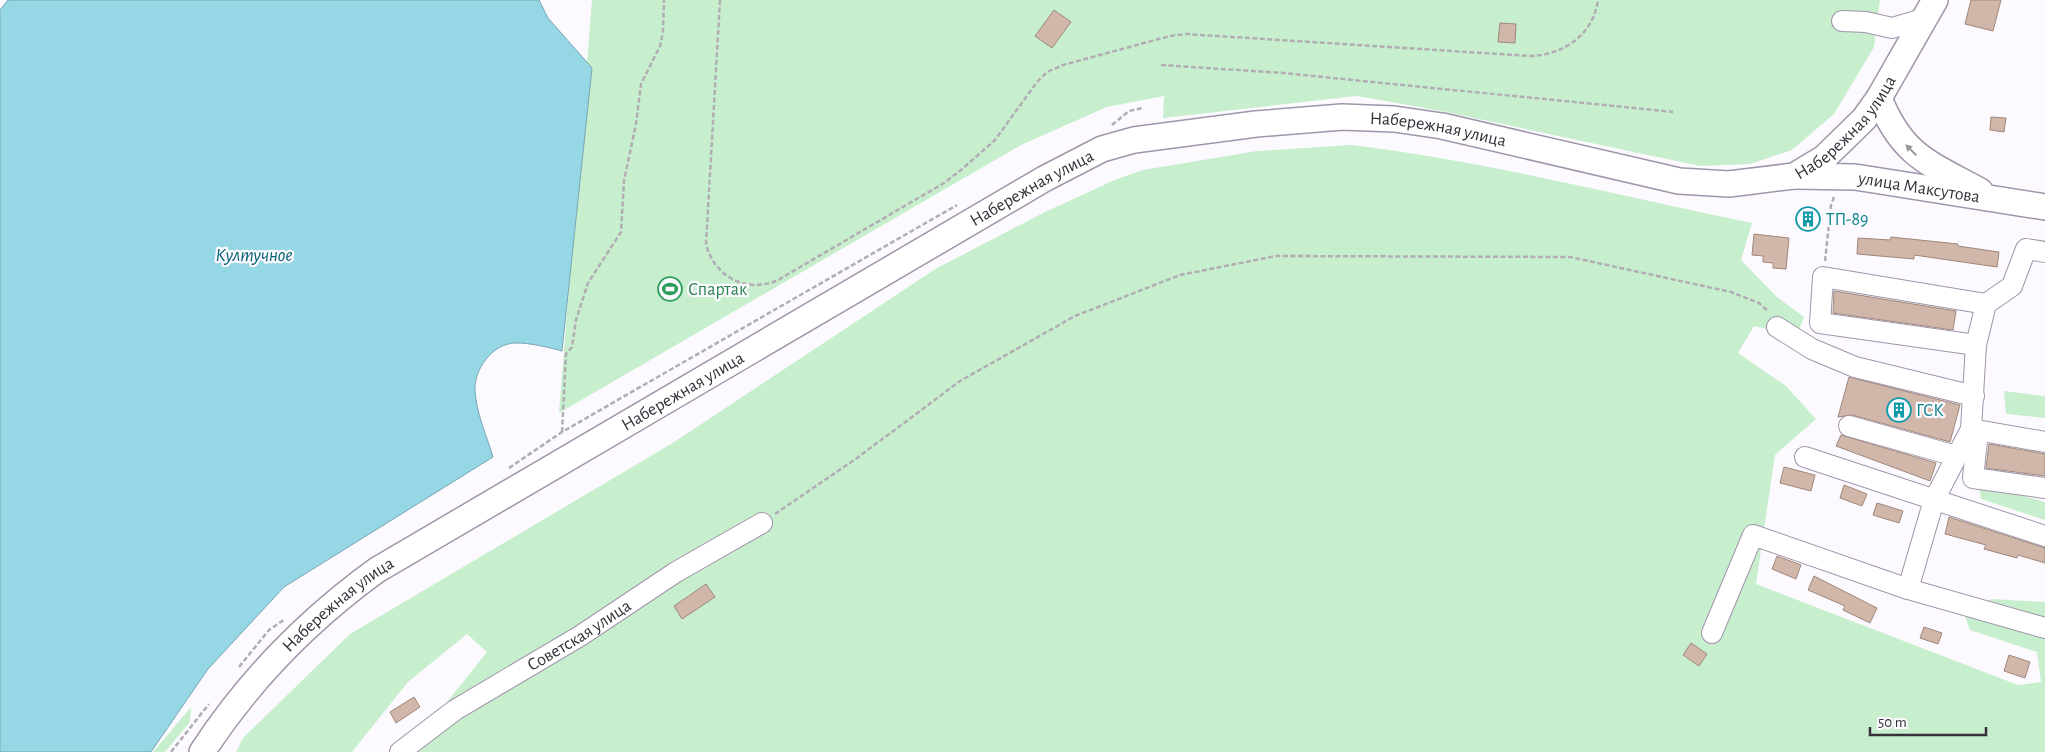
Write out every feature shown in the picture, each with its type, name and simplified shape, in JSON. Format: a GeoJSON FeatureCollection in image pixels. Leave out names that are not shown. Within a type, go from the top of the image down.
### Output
{"type":"FeatureCollection","features":[{"type":"Feature","properties":{"kind":"main road","name":"Набережная улица"},"geometry":{"type":"LineString","coordinates":[[202,752],[239,700],[291,642],[322,612],[377,570],[1044,178],[1102,149],[1153,137],[1256,124],[1317,118],[1367,118],[1442,126],[1679,181],[1729,184],[1794,176],[1838,147],[1864,119],[1879,98],[1931,9]]}},
{"type":"Feature","properties":{"kind":"main road"},"geometry":{"type":"LineString","coordinates":[[1879,98],[1897,135],[1916,155],[1993,199]]}},
{"type":"Feature","properties":{"kind":"main road","name":"улица Максутова"},"geometry":{"type":"LineString","coordinates":[[1794,176],[1855,177],[2045,207]]}},
{"type":"Feature","properties":{"kind":"street"},"geometry":{"type":"LineString","coordinates":[[1842,21],[1866,22],[1892,28],[1931,9]]}},
{"type":"Feature","properties":{"kind":"street"},"geometry":{"type":"LineString","coordinates":[[1892,28],[1900,62]]}},
{"type":"Feature","properties":{"kind":"street"},"geometry":{"type":"LineString","coordinates":[[2045,252],[2026,249],[2012,286],[1986,304],[1976,345],[1973,478],[2045,488]]}},
{"type":"Feature","properties":{"kind":"street"},"geometry":{"type":"LineString","coordinates":[[1976,345],[1820,323],[1823,277],[1986,304]]}},
{"type":"Feature","properties":{"kind":"street"},"geometry":{"type":"LineString","coordinates":[[1775,322],[1812,349],[1855,367],[1974,396]]}},
{"type":"Feature","properties":{"kind":"street"},"geometry":{"type":"LineString","coordinates":[[1849,426],[1956,456]]}},
{"type":"Feature","properties":{"kind":"street"},"geometry":{"type":"LineString","coordinates":[[1974,430],[2045,442]]}},
{"type":"Feature","properties":{"kind":"street"},"geometry":{"type":"LineString","coordinates":[[1908,589],[1934,500],[1956,456],[1974,430]]}},
{"type":"Feature","properties":{"kind":"street"},"geometry":{"type":"LineString","coordinates":[[1805,456],[2045,536]]}},
{"type":"Feature","properties":{"kind":"street","name":"Советская улица"},"geometry":{"type":"LineString","coordinates":[[400,752],[454,710],[580,636],[676,572],[762,524]]}},
{"type":"Feature","properties":{"kind":"street"},"geometry":{"type":"LineString","coordinates":[[1712,633],[1753,535],[1908,589],[2045,628]]}},
{"type":"Feature","properties":{"kind":"path"},"geometry":{"type":"LineString","coordinates":[[562,432],[566,354],[572,347],[576,320],[588,283],[621,232],[627,162],[636,124],[641,84],[660,46],[663,32],[664,0]]}},
{"type":"Feature","properties":{"kind":"path"},"geometry":{"type":"LineString","coordinates":[[720,0],[706,244],[712,260],[723,273],[739,282],[755,285],[778,280],[944,183],[995,140],[1042,76],[1059,67],[1170,36],[1186,34],[1530,56],[1545,55],[1562,49],[1578,38],[1592,19],[1598,0]]}},
{"type":"Feature","properties":{"kind":"path"},"geometry":{"type":"LineString","coordinates":[[1161,65],[1303,75],[1673,112]]}},
{"type":"Feature","properties":{"kind":"path"},"geometry":{"type":"LineString","coordinates":[[1823,277],[1831,205]]}},
{"type":"Feature","properties":{"kind":"path"},"geometry":{"type":"LineString","coordinates":[[762,524],[857,458],[960,381],[1075,316],[1180,275],[1276,256],[1570,257],[1731,292],[1759,303],[1775,322]]}},
{"type":"Feature","properties":{"kind":"green space","name":"Спартак"},"geometry":{"type":"Polygon","coordinates":[[[592,0],[1880,0],[1874,47],[1834,114],[1792,150],[1750,164],[1700,166],[1441,111],[1357,96],[1163,118],[1164,96],[1107,107],[1021,145],[559,413],[592,0]]]}},
{"type":"Feature","properties":{"kind":"green space"},"geometry":{"type":"Polygon","coordinates":[[[1351,145],[1452,160],[1752,223],[1741,260],[1777,297],[1804,317],[1797,336],[1754,326],[1738,353],[1786,386],[1816,419],[1775,455],[1756,584],[2018,685],[2041,682],[2037,652],[1970,630],[1962,608],[1992,599],[2045,602],[2045,752],[407,752],[487,652],[467,634],[408,682],[352,752],[236,752],[243,738],[350,634],[671,444],[937,268],[1047,211],[1117,179],[1143,170],[1257,151],[1351,145]]]}},
{"type":"Feature","properties":{"kind":"green space"},"geometry":{"type":"Polygon","coordinates":[[[2004,391],[2045,396],[2045,418],[2006,414],[2004,391]]]}},
{"type":"Feature","properties":{"kind":"green space"},"geometry":{"type":"Polygon","coordinates":[[[1978,483],[2045,502],[2045,520],[1981,499],[1978,483]]]}},
{"type":"Feature","properties":{"kind":"green space"},"geometry":{"type":"Polygon","coordinates":[[[191,707],[190,722],[165,752],[153,752],[191,707]]]}},
{"type":"Feature","properties":{"kind":"water","name":"Култучное"},"geometry":{"type":"Polygon","coordinates":[[[8,0],[539,0],[548,18],[592,68],[562,351],[533,344],[516,343],[500,347],[493,352],[481,366],[475,390],[480,416],[493,457],[284,587],[208,669],[151,752],[0,752],[0,10],[8,0]]]}},
{"type":"Feature","properties":{"kind":"building"},"geometry":{"type":"Polygon","coordinates":[[[1971,0],[2001,0],[1993,31],[1965,24],[1971,0]]]}},
{"type":"Feature","properties":{"kind":"building"},"geometry":{"type":"Polygon","coordinates":[[[1054,10],[1071,22],[1052,48],[1035,36],[1054,10]]]}},
{"type":"Feature","properties":{"kind":"building"},"geometry":{"type":"Polygon","coordinates":[[[1500,23],[1516,24],[1515,43],[1498,42],[1500,23]]]}},
{"type":"Feature","properties":{"kind":"building"},"geometry":{"type":"Polygon","coordinates":[[[1991,117],[2006,118],[2004,132],[1990,130],[1991,117]]]}},
{"type":"Feature","properties":{"kind":"building","name":"ТП-89"},"geometry":{"type":"Polygon","coordinates":[[[1802,210],[1816,212],[1814,227],[1800,225],[1802,210]]]}},
{"type":"Feature","properties":{"kind":"building"},"geometry":{"type":"Polygon","coordinates":[[[1754,234],[1789,238],[1786,269],[1773,268],[1773,263],[1763,262],[1763,256],[1752,255],[1754,234]]]}},
{"type":"Feature","properties":{"kind":"building"},"geometry":{"type":"Polygon","coordinates":[[[1891,237],[1958,244],[1958,246],[1999,252],[1997,267],[1914,255],[1914,259],[1857,254],[1858,238],[1890,240],[1891,237]]]}},
{"type":"Feature","properties":{"kind":"building"},"geometry":{"type":"Polygon","coordinates":[[[1834,291],[1956,311],[1953,330],[1833,313],[1834,291]]]}},
{"type":"Feature","properties":{"kind":"building","name":"ГСК"},"geometry":{"type":"Polygon","coordinates":[[[1849,377],[1960,405],[1950,442],[1852,415],[1838,417],[1849,377]]]}},
{"type":"Feature","properties":{"kind":"building"},"geometry":{"type":"Polygon","coordinates":[[[1841,435],[1936,463],[1930,481],[1836,446],[1841,435]]]}},
{"type":"Feature","properties":{"kind":"building"},"geometry":{"type":"Polygon","coordinates":[[[1989,444],[2045,454],[2045,476],[1986,468],[1989,444]]]}},
{"type":"Feature","properties":{"kind":"building"},"geometry":{"type":"Polygon","coordinates":[[[1784,467],[1815,475],[1811,491],[1780,483],[1784,467]]]}},
{"type":"Feature","properties":{"kind":"building"},"geometry":{"type":"Polygon","coordinates":[[[1844,485],[1867,494],[1862,506],[1840,498],[1844,485]]]}},
{"type":"Feature","properties":{"kind":"building"},"geometry":{"type":"Polygon","coordinates":[[[1877,503],[1903,511],[1899,523],[1873,515],[1877,503]]]}},
{"type":"Feature","properties":{"kind":"building"},"geometry":{"type":"Polygon","coordinates":[[[1949,517],[2045,548],[2045,563],[2018,555],[2017,558],[1984,549],[1986,545],[1945,534],[1949,517]]]}},
{"type":"Feature","properties":{"kind":"building"},"geometry":{"type":"Polygon","coordinates":[[[1777,556],[1801,565],[1796,579],[1772,569],[1777,556]]]}},
{"type":"Feature","properties":{"kind":"building"},"geometry":{"type":"Polygon","coordinates":[[[1814,576],[1877,608],[1870,623],[1843,610],[1845,606],[1808,590],[1814,576]]]}},
{"type":"Feature","properties":{"kind":"building"},"geometry":{"type":"Polygon","coordinates":[[[706,584],[715,597],[682,619],[674,606],[706,584]]]}},
{"type":"Feature","properties":{"kind":"building"},"geometry":{"type":"Polygon","coordinates":[[[1924,627],[1942,633],[1938,644],[1920,638],[1924,627]]]}},
{"type":"Feature","properties":{"kind":"building"},"geometry":{"type":"Polygon","coordinates":[[[1691,643],[1707,654],[1699,666],[1683,655],[1691,643]]]}},
{"type":"Feature","properties":{"kind":"building"},"geometry":{"type":"Polygon","coordinates":[[[2009,655],[2030,662],[2025,678],[2004,671],[2009,655]]]}},
{"type":"Feature","properties":{"kind":"building"},"geometry":{"type":"Polygon","coordinates":[[[414,697],[420,707],[396,723],[390,712],[414,697]]]}},
{"type":"Feature","properties":{"kind":"place","name":"ТП-89"},"geometry":{"type":"Point","coordinates":[1808,219]}},
{"type":"Feature","properties":{"kind":"place","name":"Спартак"},"geometry":{"type":"Point","coordinates":[670,289]}},
{"type":"Feature","properties":{"kind":"place","name":"ГСК"},"geometry":{"type":"Point","coordinates":[1899,410]}}]}
